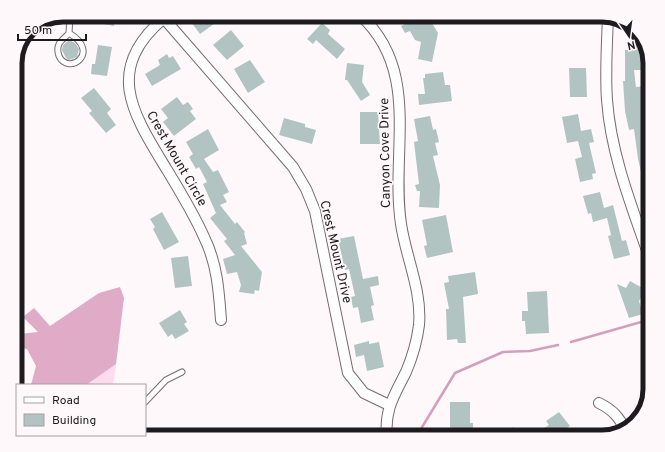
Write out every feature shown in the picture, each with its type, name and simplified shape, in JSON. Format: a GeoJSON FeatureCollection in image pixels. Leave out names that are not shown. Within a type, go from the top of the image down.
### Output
{"type":"FeatureCollection","features":[{"type":"Feature","properties":{"kind":"street","name":"Crest Mount Circle"},"geometry":{"type":"LineString","coordinates":[[158,22],[143,39],[134,55],[129,82],[130,96],[135,115],[143,131],[205,238],[218,280],[221,320]]}},
{"type":"Feature","properties":{"kind":"street","name":"Crest Mount Drive"},"geometry":{"type":"LineString","coordinates":[[167,22],[288,161],[306,189],[316,217],[348,373],[364,394],[389,405]]}},
{"type":"Feature","properties":{"kind":"street","name":"Canyon Cove Drive"},"geometry":{"type":"LineString","coordinates":[[368,22],[382,42],[392,65],[398,92],[400,120],[398,196],[402,231],[418,292],[419,308],[419,326],[413,352],[406,372],[389,405],[387,430]]}},
{"type":"Feature","properties":{"kind":"street"},"geometry":{"type":"LineString","coordinates":[[608,22],[607,100],[611,131],[618,162],[643,238]]}},
{"type":"Feature","properties":{"kind":"street"},"geometry":{"type":"LineString","coordinates":[[599,403],[611,409],[623,425]]}},
{"type":"Feature","properties":{"kind":"lane"},"geometry":{"type":"LineString","coordinates":[[69,33],[80,41],[84,52],[81,59],[74,64],[63,61],[57,50],[59,44],[69,33],[70,22]]}},
{"type":"Feature","properties":{"kind":"lane"},"geometry":{"type":"LineString","coordinates":[[146,401],[166,380],[182,372]]}},
{"type":"Feature","properties":{"kind":"shaded area"},"geometry":{"type":"Polygon","coordinates":[[[120,287],[124,298],[116,364],[87,384],[31,384],[36,366],[27,349],[22,348],[22,334],[38,332],[23,317],[34,308],[50,326],[99,293],[120,287]]]}},
{"type":"Feature","properties":{"kind":"shaded area"},"geometry":{"type":"Polygon","coordinates":[[[116,364],[113,384],[87,383],[116,364]]]}},
{"type":"Feature","properties":{"kind":"building"},"geometry":{"type":"Polygon","coordinates":[[[99,22],[115,22],[114,26],[99,22]]]}},
{"type":"Feature","properties":{"kind":"building"},"geometry":{"type":"Polygon","coordinates":[[[191,22],[212,22],[214,24],[200,34],[191,22]]]}},
{"type":"Feature","properties":{"kind":"building"},"geometry":{"type":"Polygon","coordinates":[[[409,22],[410,24],[414,22],[431,22],[438,33],[432,62],[418,59],[421,42],[415,40],[410,31],[405,33],[401,26],[409,22]]]}},
{"type":"Feature","properties":{"kind":"building"},"geometry":{"type":"Polygon","coordinates":[[[322,23],[330,30],[328,34],[345,49],[337,59],[316,40],[313,44],[307,39],[322,23]]]}},
{"type":"Feature","properties":{"kind":"building"},"geometry":{"type":"Polygon","coordinates":[[[231,30],[244,46],[227,60],[213,45],[231,30]]]}},
{"type":"Feature","properties":{"kind":"building"},"geometry":{"type":"Polygon","coordinates":[[[632,35],[641,50],[643,63],[643,70],[634,70],[636,87],[643,86],[643,180],[638,159],[634,129],[629,130],[625,111],[623,81],[625,81],[625,50],[631,50],[632,35]]]}},
{"type":"Feature","properties":{"kind":"building"},"geometry":{"type":"Polygon","coordinates":[[[69,40],[75,43],[79,49],[77,57],[69,60],[66,58],[62,50],[63,45],[69,40]]]}},
{"type":"Feature","properties":{"kind":"building"},"geometry":{"type":"Polygon","coordinates":[[[98,45],[112,47],[107,76],[91,74],[92,64],[95,64],[98,45]]]}},
{"type":"Feature","properties":{"kind":"building"},"geometry":{"type":"Polygon","coordinates":[[[167,54],[169,58],[173,56],[181,69],[152,86],[145,74],[160,65],[158,60],[167,54]]]}},
{"type":"Feature","properties":{"kind":"building"},"geometry":{"type":"Polygon","coordinates":[[[250,60],[265,82],[248,93],[234,69],[250,60]]]}},
{"type":"Feature","properties":{"kind":"building"},"geometry":{"type":"Polygon","coordinates":[[[347,63],[364,65],[362,82],[370,95],[361,101],[347,80],[345,80],[347,63]]]}},
{"type":"Feature","properties":{"kind":"building"},"geometry":{"type":"Polygon","coordinates":[[[569,68],[586,68],[587,97],[570,97],[569,68]]]}},
{"type":"Feature","properties":{"kind":"building"},"geometry":{"type":"Polygon","coordinates":[[[443,72],[445,85],[450,85],[452,101],[419,105],[418,94],[425,94],[423,78],[425,78],[425,74],[443,72]]]}},
{"type":"Feature","properties":{"kind":"building"},"geometry":{"type":"Polygon","coordinates":[[[94,88],[111,109],[107,113],[116,125],[106,133],[89,113],[92,111],[81,98],[94,88]]]}},
{"type":"Feature","properties":{"kind":"building"},"geometry":{"type":"Polygon","coordinates":[[[177,97],[183,105],[188,102],[193,109],[190,111],[196,119],[174,136],[163,122],[168,118],[161,109],[177,97]]]}},
{"type":"Feature","properties":{"kind":"building"},"geometry":{"type":"Polygon","coordinates":[[[360,112],[378,112],[380,144],[360,144],[360,112]]]}},
{"type":"Feature","properties":{"kind":"building"},"geometry":{"type":"Polygon","coordinates":[[[578,114],[581,131],[591,129],[594,142],[589,143],[596,173],[592,174],[593,179],[580,182],[575,159],[582,157],[578,141],[567,143],[562,117],[578,114]]]}},
{"type":"Feature","properties":{"kind":"building"},"geometry":{"type":"Polygon","coordinates":[[[430,116],[433,130],[436,129],[439,142],[435,143],[438,155],[433,156],[440,185],[439,208],[419,207],[420,191],[417,191],[415,185],[419,184],[414,142],[418,141],[414,119],[430,116]]]}},
{"type":"Feature","properties":{"kind":"building"},"geometry":{"type":"Polygon","coordinates":[[[284,118],[305,124],[305,127],[316,130],[312,144],[279,135],[284,118]]]}},
{"type":"Feature","properties":{"kind":"building"},"geometry":{"type":"Polygon","coordinates":[[[208,129],[219,150],[204,159],[213,172],[218,170],[229,192],[223,195],[227,202],[220,205],[235,224],[237,222],[245,232],[247,244],[241,246],[262,272],[259,291],[255,290],[254,294],[239,292],[241,285],[237,272],[227,274],[223,259],[235,255],[224,241],[227,239],[210,218],[216,213],[203,184],[207,182],[199,167],[196,169],[189,157],[193,154],[186,142],[208,129]]]}},
{"type":"Feature","properties":{"kind":"building"},"geometry":{"type":"Polygon","coordinates":[[[600,192],[604,208],[613,205],[622,241],[626,240],[630,255],[614,259],[608,236],[611,235],[607,218],[593,222],[591,213],[588,214],[583,196],[600,192]]]}},
{"type":"Feature","properties":{"kind":"building"},"geometry":{"type":"Polygon","coordinates":[[[162,212],[179,242],[164,250],[153,229],[155,227],[150,219],[162,212]]]}},
{"type":"Feature","properties":{"kind":"building"},"geometry":{"type":"Polygon","coordinates":[[[446,215],[453,252],[427,258],[424,246],[427,245],[422,220],[446,215]]]}},
{"type":"Feature","properties":{"kind":"building"},"geometry":{"type":"Polygon","coordinates":[[[354,236],[363,279],[378,276],[379,285],[370,287],[374,305],[371,306],[374,320],[361,323],[358,307],[353,308],[351,297],[355,296],[349,269],[345,270],[338,239],[354,236]]]}},
{"type":"Feature","properties":{"kind":"building"},"geometry":{"type":"Polygon","coordinates":[[[188,256],[192,286],[175,288],[171,258],[188,256]]]}},
{"type":"Feature","properties":{"kind":"building"},"geometry":{"type":"Polygon","coordinates":[[[475,272],[478,294],[463,297],[466,343],[458,343],[457,339],[447,340],[446,309],[449,309],[444,283],[449,282],[448,276],[475,272]]]}},
{"type":"Feature","properties":{"kind":"building"},"geometry":{"type":"Polygon","coordinates":[[[630,281],[643,288],[643,295],[639,301],[643,314],[629,318],[617,284],[626,288],[630,281]]]}},
{"type":"Feature","properties":{"kind":"building"},"geometry":{"type":"Polygon","coordinates":[[[547,291],[549,333],[526,334],[525,321],[522,321],[522,311],[528,311],[527,292],[547,291]]]}},
{"type":"Feature","properties":{"kind":"building"},"geometry":{"type":"Polygon","coordinates":[[[180,310],[187,322],[184,324],[189,331],[175,339],[172,334],[168,337],[159,323],[180,310]]]}},
{"type":"Feature","properties":{"kind":"building"},"geometry":{"type":"Polygon","coordinates":[[[369,341],[369,344],[379,342],[384,367],[367,371],[364,355],[356,357],[354,345],[369,341]]]}},
{"type":"Feature","properties":{"kind":"building"},"geometry":{"type":"Polygon","coordinates":[[[450,402],[470,402],[470,423],[473,423],[473,430],[450,430],[450,402]]]}},
{"type":"Feature","properties":{"kind":"building"},"geometry":{"type":"Polygon","coordinates":[[[559,412],[570,426],[564,430],[544,430],[543,429],[549,425],[546,421],[559,412]]]}},
{"type":"Feature","properties":{"kind":"waterway"},"geometry":{"type":"LineString","coordinates":[[571,342],[643,321]]}},
{"type":"Feature","properties":{"kind":"waterway"},"geometry":{"type":"LineString","coordinates":[[420,430],[455,373],[503,352],[530,351],[558,345]]}}]}
